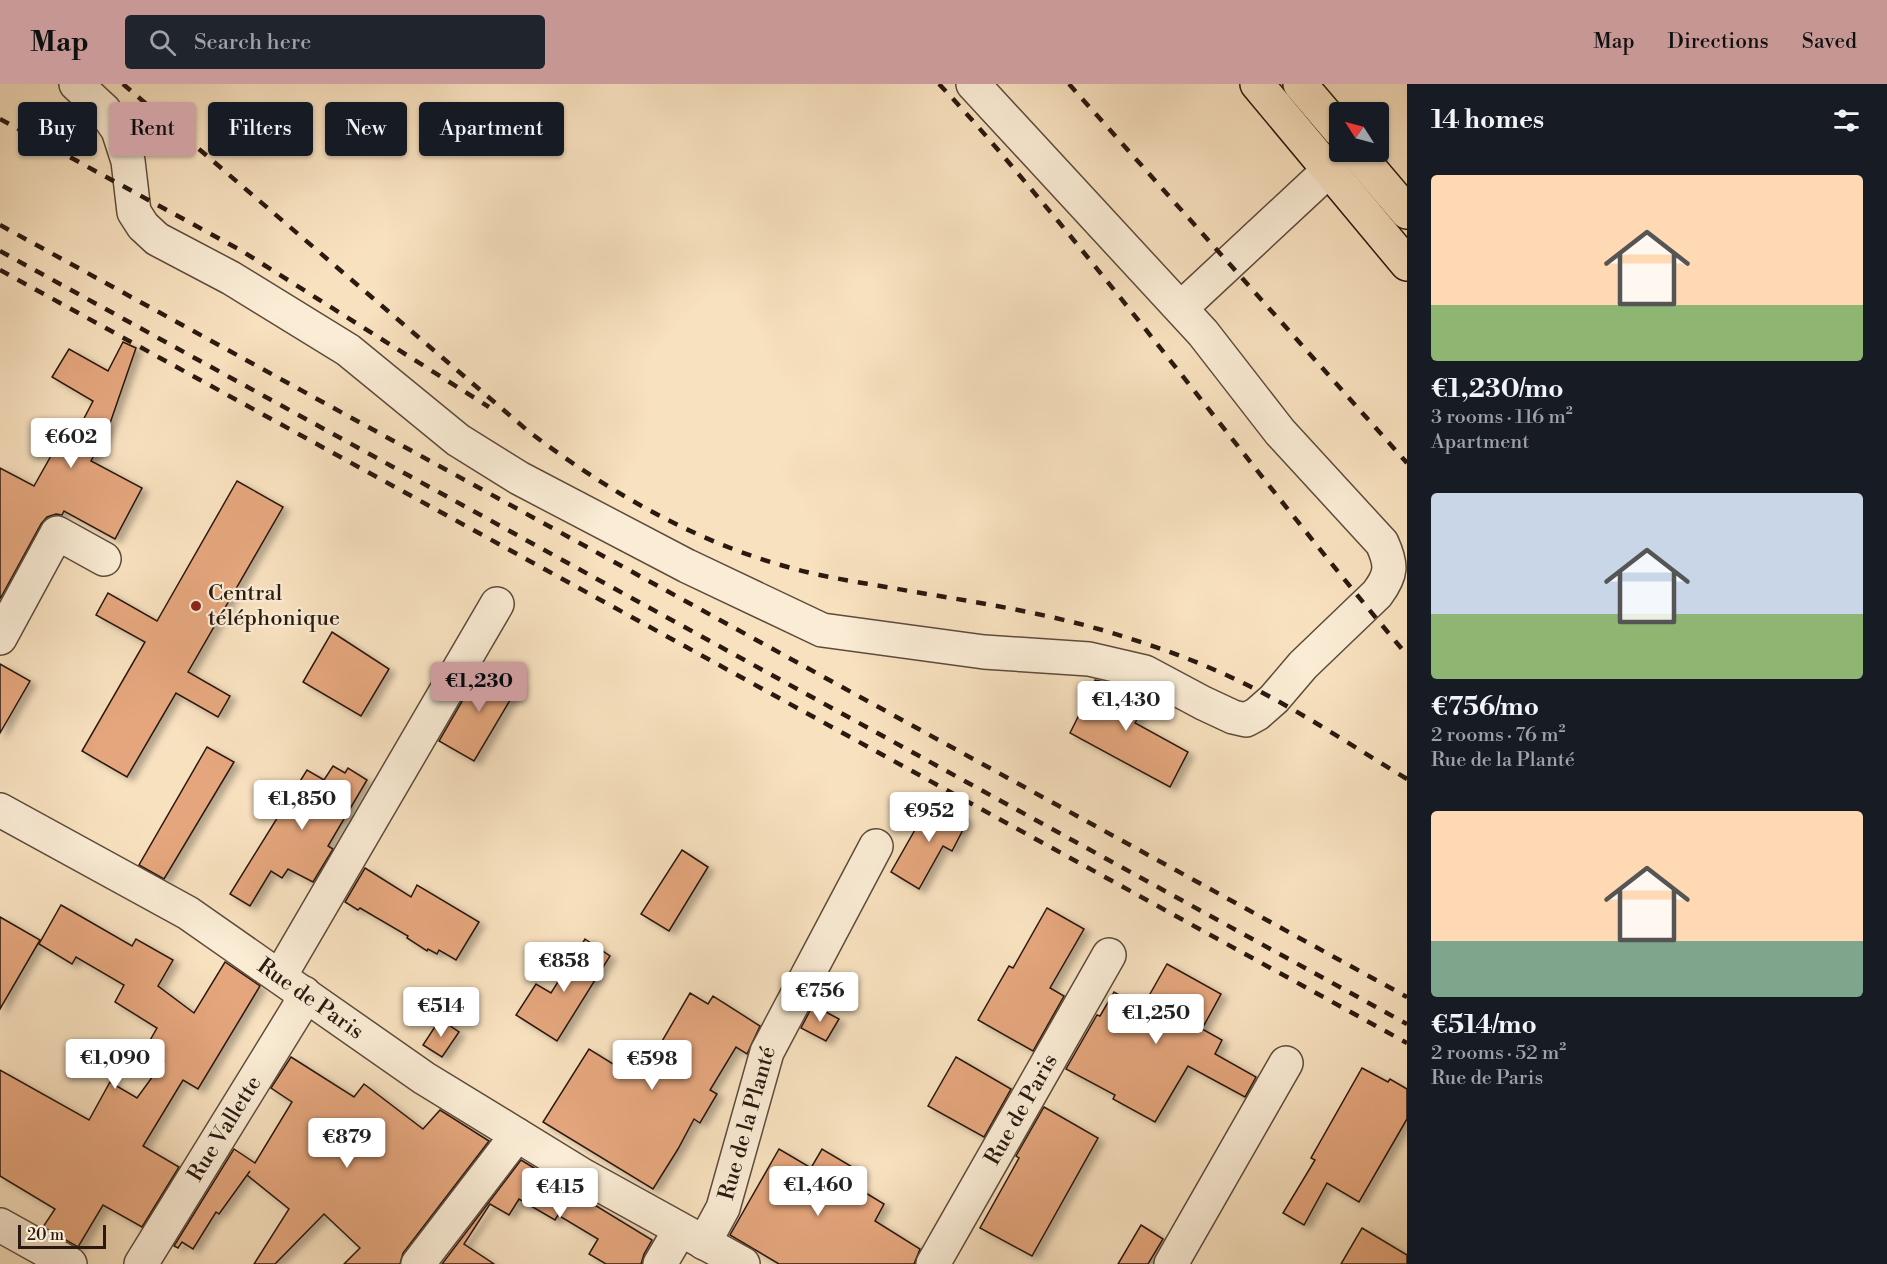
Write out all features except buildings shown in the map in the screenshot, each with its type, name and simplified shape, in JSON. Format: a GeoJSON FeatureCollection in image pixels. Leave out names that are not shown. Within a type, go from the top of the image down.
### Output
{"type":"FeatureCollection","features":[{"type":"Feature","properties":{"kind":"main road"},"geometry":{"type":"LineString","coordinates":[[1257,84],[1407,264]]}},
{"type":"Feature","properties":{"kind":"main road"},"geometry":{"type":"LineString","coordinates":[[1299,84],[1329,118]]}},
{"type":"Feature","properties":{"kind":"main road"},"geometry":{"type":"LineString","coordinates":[[1364,162],[1407,212]]}},
{"type":"Feature","properties":{"kind":"street"},"geometry":{"type":"LineString","coordinates":[[76,84],[105,110],[118,130],[128,161],[134,212],[143,226],[157,238],[231,278],[348,350],[458,440],[519,478],[687,566],[822,630],[984,652],[1089,659],[1145,672],[1203,703],[1233,717],[1246,720],[1257,714],[1274,699],[1303,665],[1377,594],[1390,571],[1389,559],[1382,543],[1280,432],[1203,333],[973,84]]}},
{"type":"Feature","properties":{"kind":"street"},"geometry":{"type":"LineString","coordinates":[[1181,308],[1329,170]]}},
{"type":"Feature","properties":{"kind":"street"},"geometry":{"type":"LineString","coordinates":[[0,639],[57,533],[104,560]]}},
{"type":"Feature","properties":{"kind":"street","name":"Rue Vallette"},"geometry":{"type":"LineString","coordinates":[[141,1264],[298,1009],[287,964],[497,604]]}},
{"type":"Feature","properties":{"kind":"street","name":"Rue de Paris"},"geometry":{"type":"LineString","coordinates":[[0,810],[188,913],[424,1078],[692,1237],[744,1264]]}},
{"type":"Feature","properties":{"kind":"street","name":"Rue de la Planté"},"geometry":{"type":"LineString","coordinates":[[660,1264],[723,1208],[767,1052],[876,846]]}},
{"type":"Feature","properties":{"kind":"street","name":"Rue de Paris"},"geometry":{"type":"LineString","coordinates":[[933,1264],[1109,955]]}},
{"type":"Feature","properties":{"kind":"street"},"geometry":{"type":"LineString","coordinates":[[1172,1264],[1286,1063]]}},
{"type":"Feature","properties":{"kind":"street"},"geometry":{"type":"LineString","coordinates":[[418,1264],[517,1135]]}},
{"type":"Feature","properties":{"kind":"street"},"geometry":{"type":"LineString","coordinates":[[0,1225],[70,1264]]}},
{"type":"Feature","properties":{"kind":"railway"},"geometry":{"type":"LineString","coordinates":[[123,84],[528,431],[590,475],[655,513],[723,545],[795,569],[837,579],[1044,616],[1098,629],[1184,657],[1263,693],[1407,779]]}},
{"type":"Feature","properties":{"kind":"railway"},"geometry":{"type":"LineString","coordinates":[[939,84],[1058,221],[1407,655]]}},
{"type":"Feature","properties":{"kind":"railway"},"geometry":{"type":"LineString","coordinates":[[1069,84],[1407,463]]}},
{"type":"Feature","properties":{"kind":"railway"},"geometry":{"type":"LineString","coordinates":[[0,119],[242,251],[489,407]]}},
{"type":"Feature","properties":{"kind":"railway"},"geometry":{"type":"LineString","coordinates":[[0,225],[1407,997]]}},
{"type":"Feature","properties":{"kind":"railway"},"geometry":{"type":"LineString","coordinates":[[0,251],[1407,1024]]}},
{"type":"Feature","properties":{"kind":"railway"},"geometry":{"type":"LineString","coordinates":[[0,270],[1407,1043]]}},
{"type":"Feature","properties":{"kind":"place","name":"Central téléphonique"},"geometry":{"type":"Point","coordinates":[196,606]}}]}
